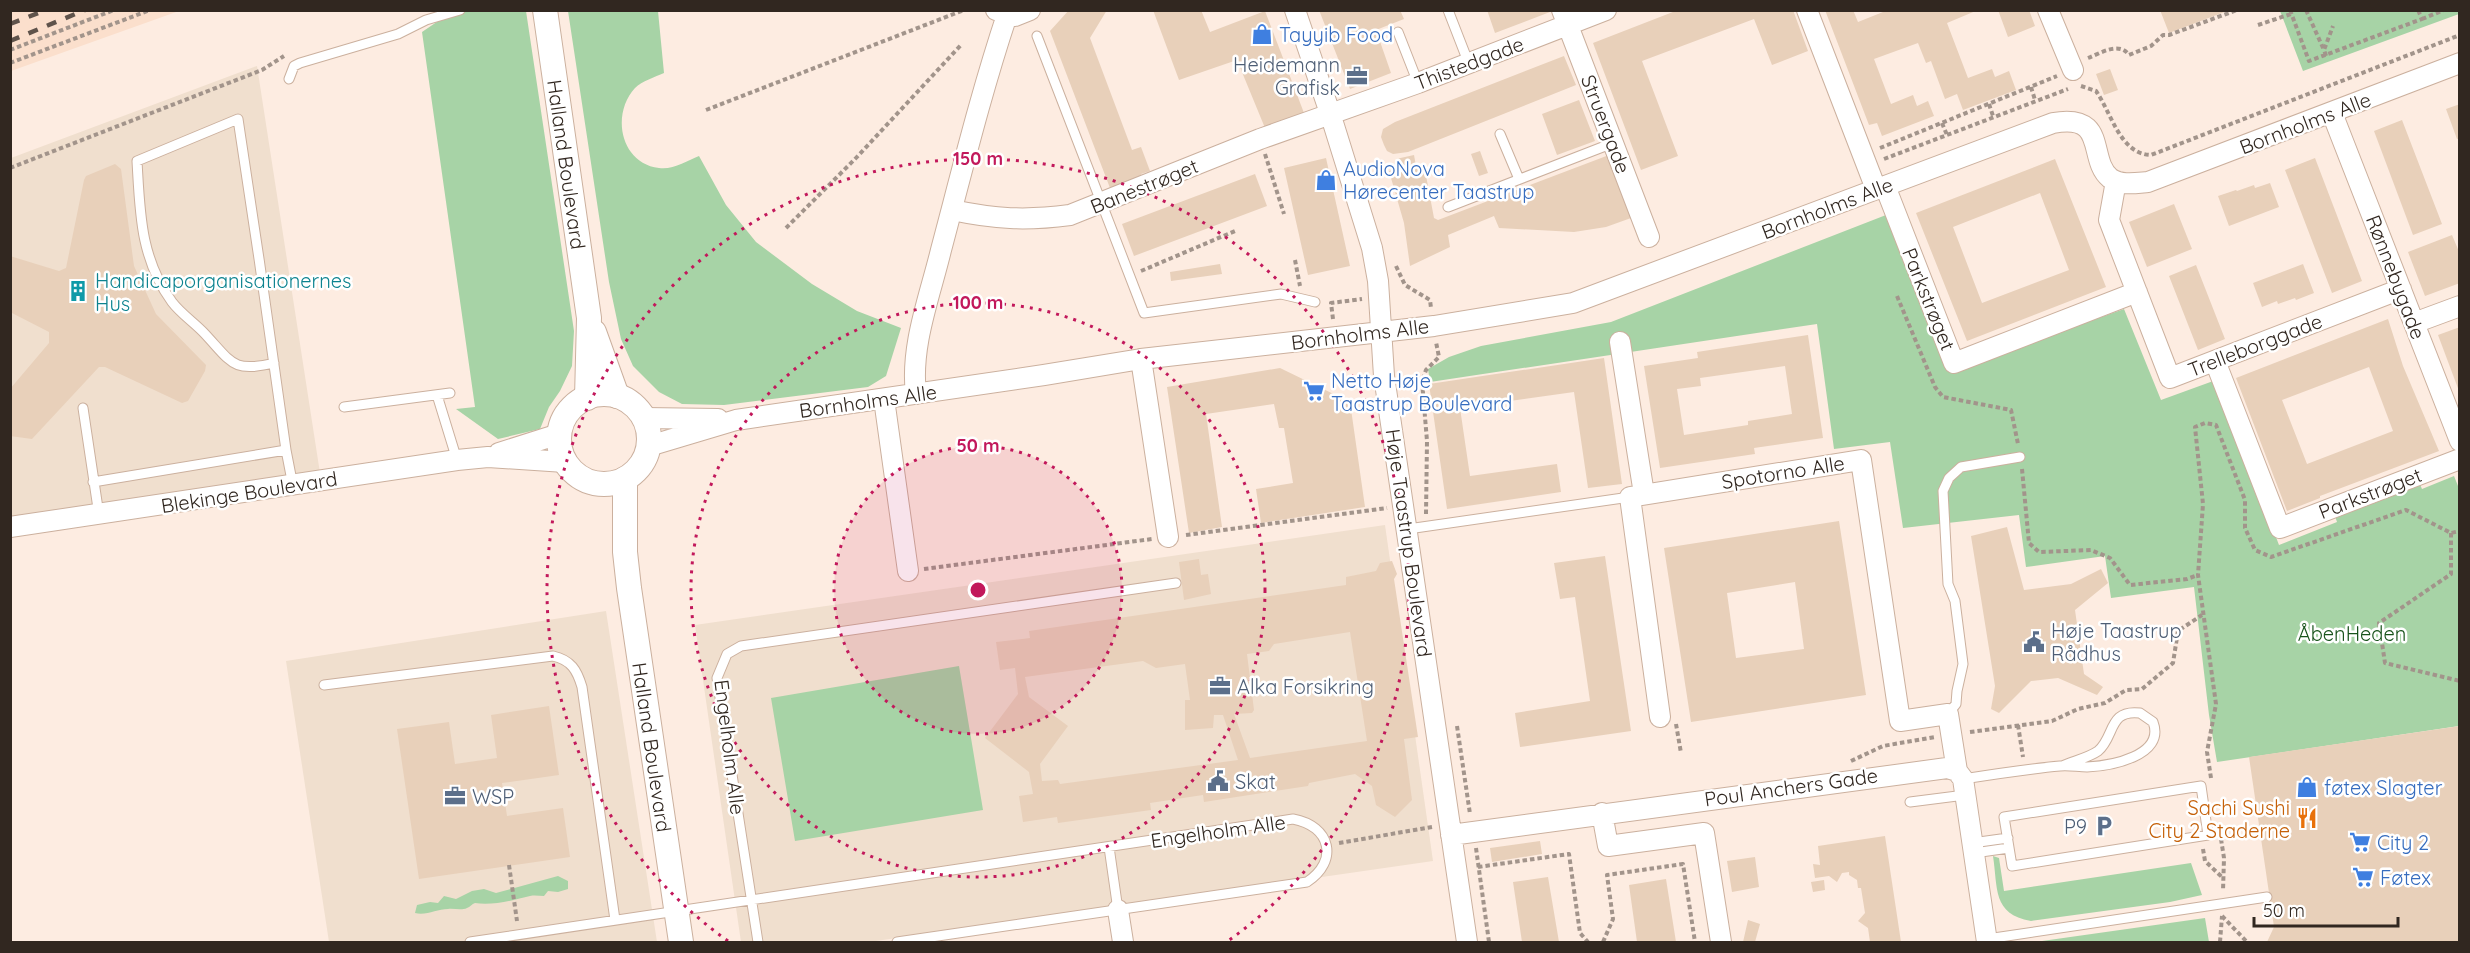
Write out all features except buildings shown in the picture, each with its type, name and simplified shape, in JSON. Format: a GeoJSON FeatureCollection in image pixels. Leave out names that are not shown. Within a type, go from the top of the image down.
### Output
{"type":"FeatureCollection","features":[{"type":"Feature","properties":{"kind":"street","name":"Halland Boulevard"},"geometry":{"type":"LineString","coordinates":[[545,10],[589,318],[587,398]]}},
{"type":"Feature","properties":{"kind":"street"},"geometry":{"type":"LineString","coordinates":[[916,394],[914,369],[925,310],[1001,13],[1015,16],[1030,10]]}},
{"type":"Feature","properties":{"kind":"street","name":"Høje Taastrup Boulevard"},"geometry":{"type":"LineString","coordinates":[[1294,10],[1330,113],[1372,248],[1379,297],[1384,376],[1417,528],[1450,829],[1467,942]]}},
{"type":"Feature","properties":{"kind":"street","name":"Thistedgade"},"geometry":{"type":"LineString","coordinates":[[1330,113],[1469,64],[1565,18],[1606,10]]}},
{"type":"Feature","properties":{"kind":"street"},"geometry":{"type":"LineString","coordinates":[[1807,10],[1865,160],[1880,188]]}},
{"type":"Feature","properties":{"kind":"street"},"geometry":{"type":"LineString","coordinates":[[2048,10],[2072,68]]}},
{"type":"Feature","properties":{"kind":"street","name":"Struergade"},"geometry":{"type":"LineString","coordinates":[[1565,18],[1649,237]]}},
{"type":"Feature","properties":{"kind":"street","name":"Bornholms Alle"},"geometry":{"type":"LineString","coordinates":[[649,446],[736,420],[1142,359],[1434,326],[1573,303],[2041,126],[2065,120],[2080,124],[2093,136],[2105,172],[2116,181],[2133,184],[2148,182],[2460,63]]}},
{"type":"Feature","properties":{"kind":"street","name":"Banestrøget"},"geometry":{"type":"LineString","coordinates":[[952,210],[995,219],[1036,219],[1070,215],[1330,113]]}},
{"type":"Feature","properties":{"kind":"street","name":"Rønnebygade"},"geometry":{"type":"LineString","coordinates":[[2332,113],[2460,441]]}},
{"type":"Feature","properties":{"kind":"street","name":"Trelleborggade"},"geometry":{"type":"LineString","coordinates":[[2116,181],[2109,220],[2170,378],[2401,289]]}},
{"type":"Feature","properties":{"kind":"street","name":"Parkstrøget"},"geometry":{"type":"LineString","coordinates":[[1880,188],[1954,363],[2137,292]]}},
{"type":"Feature","properties":{"kind":"street"},"geometry":{"type":"LineString","coordinates":[[2414,323],[2460,306]]}},
{"type":"Feature","properties":{"kind":"street","name":"Halland Boulevard"},"geometry":{"type":"LineString","coordinates":[[589,318],[617,396]]}},
{"type":"Feature","properties":{"kind":"street"},"geometry":{"type":"LineString","coordinates":[[1620,342],[1660,717]]}},
{"type":"Feature","properties":{"kind":"street"},"geometry":{"type":"LineString","coordinates":[[1142,359],[1168,537]]}},
{"type":"Feature","properties":{"kind":"street","name":"Parkstrøget"},"geometry":{"type":"LineString","coordinates":[[2215,361],[2280,528],[2460,459]]}},
{"type":"Feature","properties":{"kind":"street"},"geometry":{"type":"LineString","coordinates":[[604,394],[617,396],[629,401],[644,418],[649,434],[646,458],[639,469],[614,482],[587,481],[574,473],[565,462],[560,448],[559,434],[570,411],[587,398],[604,394]]}},
{"type":"Feature","properties":{"kind":"street"},"geometry":{"type":"LineString","coordinates":[[884,399],[908,571]]}},
{"type":"Feature","properties":{"kind":"street","name":"Bornholms Alle"},"geometry":{"type":"LineString","coordinates":[[644,418],[736,420]]}},
{"type":"Feature","properties":{"kind":"street","name":"Blekinge Boulevard"},"geometry":{"type":"LineString","coordinates":[[488,457],[559,434]]}},
{"type":"Feature","properties":{"kind":"street","name":"Blekinge Boulevard"},"geometry":{"type":"LineString","coordinates":[[10,527],[457,460],[488,457],[565,462]]}},
{"type":"Feature","properties":{"kind":"street","name":"Spotorno Alle"},"geometry":{"type":"LineString","coordinates":[[1637,495],[1861,460],[1900,722],[1948,714]]}},
{"type":"Feature","properties":{"kind":"street","name":"Halland Boulevard"},"geometry":{"type":"LineString","coordinates":[[614,482],[681,942]]}},
{"type":"Feature","properties":{"kind":"street"},"geometry":{"type":"LineString","coordinates":[[1948,714],[1962,782],[1987,941]]}},
{"type":"Feature","properties":{"kind":"street","name":"Poul Anchers Gade"},"geometry":{"type":"LineString","coordinates":[[1450,829],[1473,831],[1935,768],[1947,768],[1962,782]]}},
{"type":"Feature","properties":{"kind":"street"},"geometry":{"type":"LineString","coordinates":[[1602,813],[1608,846],[1704,833],[1721,942]]}},
{"type":"Feature","properties":{"kind":"street"},"geometry":{"type":"LineString","coordinates":[[1118,910],[1123,942]]}},
{"type":"Feature","properties":{"kind":"lane"},"geometry":{"type":"LineString","coordinates":[[289,79],[294,66],[300,63],[398,34],[426,21],[460,10]]}},
{"type":"Feature","properties":{"kind":"lane"},"geometry":{"type":"LineString","coordinates":[[1448,10],[1469,64]]}},
{"type":"Feature","properties":{"kind":"lane"},"geometry":{"type":"LineString","coordinates":[[1398,32],[1418,83]]}},
{"type":"Feature","properties":{"kind":"lane"},"geometry":{"type":"LineString","coordinates":[[1037,36],[1144,314],[1281,294],[1315,302]]}},
{"type":"Feature","properties":{"kind":"lane"},"geometry":{"type":"LineString","coordinates":[[274,363],[249,369],[241,368],[226,357],[173,302],[151,261],[141,232],[137,161],[238,119],[293,486]]}},
{"type":"Feature","properties":{"kind":"lane"},"geometry":{"type":"LineString","coordinates":[[1500,134],[1519,179]]}},
{"type":"Feature","properties":{"kind":"lane"},"geometry":{"type":"LineString","coordinates":[[1448,207],[1613,143]]}},
{"type":"Feature","properties":{"kind":"lane"},"geometry":{"type":"LineString","coordinates":[[344,407],[450,393]]}},
{"type":"Feature","properties":{"kind":"lane"},"geometry":{"type":"LineString","coordinates":[[437,395],[457,460]]}},
{"type":"Feature","properties":{"kind":"lane"},"geometry":{"type":"LineString","coordinates":[[82,408],[99,515]]}},
{"type":"Feature","properties":{"kind":"lane"},"geometry":{"type":"LineString","coordinates":[[93,482],[286,450]]}},
{"type":"Feature","properties":{"kind":"lane"},"geometry":{"type":"LineString","coordinates":[[1948,714],[1956,704],[1963,664],[1955,601],[1948,584],[1943,491],[1949,478],[1961,467],[2020,457]]}},
{"type":"Feature","properties":{"kind":"lane"},"geometry":{"type":"LineString","coordinates":[[1417,528],[1637,495]]}},
{"type":"Feature","properties":{"kind":"lane","name":"Engelholm Alle"},"geometry":{"type":"LineString","coordinates":[[758,942],[717,678],[727,654],[741,645],[1176,583]]}},
{"type":"Feature","properties":{"kind":"lane"},"geometry":{"type":"LineString","coordinates":[[324,685],[553,657],[563,658],[577,670],[582,687],[615,920]]}},
{"type":"Feature","properties":{"kind":"lane"},"geometry":{"type":"LineString","coordinates":[[1910,802],[1962,782],[2025,770],[2062,766],[2088,767],[2121,762],[2141,753],[2153,741],[2155,731],[2153,722],[2140,712],[2125,714],[2115,721],[2097,752],[2062,766]]}},
{"type":"Feature","properties":{"kind":"lane"},"geometry":{"type":"LineString","coordinates":[[2201,786],[2208,835],[2012,866],[2008,843],[2004,817],[2201,786]]}},
{"type":"Feature","properties":{"kind":"lane","name":"Engelholm Alle"},"geometry":{"type":"LineString","coordinates":[[470,942],[1293,819],[1316,827],[1326,845]]}},
{"type":"Feature","properties":{"kind":"lane"},"geometry":{"type":"LineString","coordinates":[[1973,848],[2008,843]]}},
{"type":"Feature","properties":{"kind":"lane"},"geometry":{"type":"LineString","coordinates":[[897,942],[1307,882],[1318,875],[1324,864],[1326,845]]}},
{"type":"Feature","properties":{"kind":"lane"},"geometry":{"type":"LineString","coordinates":[[1109,847],[1118,910]]}},
{"type":"Feature","properties":{"kind":"lane"},"geometry":{"type":"LineString","coordinates":[[1987,941],[2267,897]]}},
{"type":"Feature","properties":{"kind":"path"},"geometry":{"type":"LineString","coordinates":[[10,50],[114,10]]}},
{"type":"Feature","properties":{"kind":"path"},"geometry":{"type":"LineString","coordinates":[[10,63],[150,10]]}},
{"type":"Feature","properties":{"kind":"path"},"geometry":{"type":"LineString","coordinates":[[706,110],[964,10]]}},
{"type":"Feature","properties":{"kind":"path"},"geometry":{"type":"LineString","coordinates":[[1865,160],[1942,123],[2031,87],[2119,47],[2125,49],[2129,55],[2151,46],[2163,35],[2169,35],[2237,10]]}},
{"type":"Feature","properties":{"kind":"path"},"geometry":{"type":"LineString","coordinates":[[2306,10],[2326,56]]}},
{"type":"Feature","properties":{"kind":"path"},"geometry":{"type":"LineString","coordinates":[[2418,10],[2422,19]]}},
{"type":"Feature","properties":{"kind":"path"},"geometry":{"type":"LineString","coordinates":[[2258,26],[2290,12],[2310,61],[2444,10]]}},
{"type":"Feature","properties":{"kind":"path"},"geometry":{"type":"LineString","coordinates":[[2324,50],[2333,26]]}},
{"type":"Feature","properties":{"kind":"path"},"geometry":{"type":"LineString","coordinates":[[1865,160],[1947,135],[2076,86],[2096,91],[2129,147],[2139,155],[2151,155],[2460,35]]}},
{"type":"Feature","properties":{"kind":"path"},"geometry":{"type":"LineString","coordinates":[[786,228],[855,159],[961,45]]}},
{"type":"Feature","properties":{"kind":"path"},"geometry":{"type":"LineString","coordinates":[[10,168],[262,70],[288,54]]}},
{"type":"Feature","properties":{"kind":"path"},"geometry":{"type":"LineString","coordinates":[[2031,87],[2036,100]]}},
{"type":"Feature","properties":{"kind":"path"},"geometry":{"type":"LineString","coordinates":[[1989,104],[1993,116]]}},
{"type":"Feature","properties":{"kind":"path"},"geometry":{"type":"LineString","coordinates":[[1942,123],[1947,135]]}},
{"type":"Feature","properties":{"kind":"path"},"geometry":{"type":"LineString","coordinates":[[1260,140],[1284,214]]}},
{"type":"Feature","properties":{"kind":"path"},"geometry":{"type":"LineString","coordinates":[[1129,275],[1235,231]]}},
{"type":"Feature","properties":{"kind":"path"},"geometry":{"type":"LineString","coordinates":[[1295,260],[1303,299]]}},
{"type":"Feature","properties":{"kind":"path"},"geometry":{"type":"LineString","coordinates":[[1897,296],[1935,387],[1943,397],[2011,410],[2025,486],[2030,543],[2039,552],[2091,550],[2110,558],[2130,585],[2187,579],[2198,575]]}},
{"type":"Feature","properties":{"kind":"path"},"geometry":{"type":"LineString","coordinates":[[1335,337],[1331,303],[1379,297]]}},
{"type":"Feature","properties":{"kind":"path"},"geometry":{"type":"LineString","coordinates":[[1417,528],[1427,441],[1422,381],[1426,370],[1439,357],[1430,300]]}},
{"type":"Feature","properties":{"kind":"path"},"geometry":{"type":"LineString","coordinates":[[2212,787],[2207,752],[2216,704],[2198,575],[2203,504],[2195,427],[2205,423],[2216,425],[2246,500],[2245,528],[2255,550],[2271,557],[2406,510],[2451,534],[2460,531]]}},
{"type":"Feature","properties":{"kind":"path"},"geometry":{"type":"LineString","coordinates":[[2451,534],[2451,574],[2379,623],[2385,663],[2460,681]]}},
{"type":"Feature","properties":{"kind":"path"},"geometry":{"type":"LineString","coordinates":[[1951,735],[2052,721],[2078,709],[2105,703],[2126,690],[2142,689],[2173,663],[2178,631],[2202,615]]}},
{"type":"Feature","properties":{"kind":"path"},"geometry":{"type":"LineString","coordinates":[[1455,715],[1489,942]]}},
{"type":"Feature","properties":{"kind":"path"},"geometry":{"type":"LineString","coordinates":[[2018,725],[2025,770]]}},
{"type":"Feature","properties":{"kind":"path"},"geometry":{"type":"LineString","coordinates":[[1326,845],[1450,829]]}},
{"type":"Feature","properties":{"kind":"path"},"geometry":{"type":"LineString","coordinates":[[2220,835],[2224,858],[2222,897]]}},
{"type":"Feature","properties":{"kind":"path"},"geometry":{"type":"LineString","coordinates":[[1478,867],[1569,854],[1580,933],[1588,942]]}},
{"type":"Feature","properties":{"kind":"path"},"geometry":{"type":"LineString","coordinates":[[2205,861],[2223,878]]}},
{"type":"Feature","properties":{"kind":"path"},"geometry":{"type":"LineString","coordinates":[[1603,942],[1613,919],[1607,875],[1683,864],[1695,942]]}},
{"type":"Feature","properties":{"kind":"path"},"geometry":{"type":"LineString","coordinates":[[509,866],[515,908]]}},
{"type":"Feature","properties":{"kind":"path"},"geometry":{"type":"LineString","coordinates":[[2220,942],[2222,907]]}},
{"type":"Feature","properties":{"kind":"path"},"geometry":{"type":"LineString","coordinates":[[2222,916],[2247,942]]}},
{"type":"Feature","properties":{"kind":"shaded area"},"geometry":{"type":"Polygon","coordinates":[[[11,10],[179,10],[179,11],[11,71],[11,10]]]}},
{"type":"Feature","properties":{"kind":"shaded area"},"geometry":{"type":"Polygon","coordinates":[[[257,66],[320,473],[11,518],[11,158],[257,66]]]}},
{"type":"Feature","properties":{"kind":"shaded area"},"geometry":{"type":"Polygon","coordinates":[[[1385,525],[1433,861],[869,942],[741,942],[695,625],[1385,525]]]}},
{"type":"Feature","properties":{"kind":"shaded area"},"geometry":{"type":"Polygon","coordinates":[[[606,611],[657,942],[329,942],[286,661],[606,611]]]}},
{"type":"Feature","properties":{"kind":"green space"},"geometry":{"type":"Polygon","coordinates":[[[453,11],[526,11],[574,331],[572,366],[549,407],[540,429],[498,439],[456,409],[475,407],[422,32],[453,11]]]}},
{"type":"Feature","properties":{"kind":"green space"},"geometry":{"type":"Polygon","coordinates":[[[568,11],[658,11],[664,73],[635,88],[628,99],[623,111],[622,123],[623,136],[628,147],[635,157],[659,168],[675,166],[699,156],[726,205],[756,242],[812,284],[857,311],[901,328],[886,376],[868,387],[724,405],[682,404],[659,392],[633,366],[621,339],[609,282],[568,11]]]}},
{"type":"Feature","properties":{"kind":"green space"},"geometry":{"type":"Polygon","coordinates":[[[2280,11],[2459,11],[2459,14],[2303,71],[2280,11]]]}},
{"type":"Feature","properties":{"kind":"green space","name":"ÅbenHeden"},"geometry":{"type":"Polygon","coordinates":[[[1904,208],[1964,366],[2124,309],[2161,400],[2216,380],[2279,545],[2337,522],[2334,513],[2418,480],[2422,489],[2454,476],[2460,491],[2459,726],[2217,762],[2209,715],[2194,587],[2111,598],[2105,556],[2026,567],[2019,515],[1903,528],[1890,442],[1834,449],[1817,324],[1430,382],[1428,369],[1449,357],[1481,346],[1611,322],[1904,208]]]}},
{"type":"Feature","properties":{"kind":"green space"},"geometry":{"type":"Polygon","coordinates":[[[959,666],[983,810],[795,841],[771,698],[959,666]]]}},
{"type":"Feature","properties":{"kind":"green space"},"geometry":{"type":"Polygon","coordinates":[[[1993,856],[1999,858],[2004,891],[2191,863],[2202,895],[2170,902],[2031,921],[2018,918],[2003,906],[1997,889],[1993,856]]]}},
{"type":"Feature","properties":{"kind":"green space"},"geometry":{"type":"Polygon","coordinates":[[[558,876],[568,881],[568,889],[558,892],[548,891],[544,896],[496,903],[475,903],[462,909],[415,913],[417,905],[438,903],[444,896],[456,899],[472,891],[484,889],[496,893],[558,876]]]}},
{"type":"Feature","properties":{"kind":"green space"},"geometry":{"type":"Polygon","coordinates":[[[2205,918],[2209,942],[2038,942],[2042,941],[2205,918]]]}},
{"type":"Feature","properties":{"kind":"railway"},"geometry":{"type":"LineString","coordinates":[[10,24],[46,10]]}},
{"type":"Feature","properties":{"kind":"railway"},"geometry":{"type":"LineString","coordinates":[[10,41],[85,10]]}},
{"type":"Feature","properties":{"kind":"place","name":"Tayyib Food"},"geometry":{"type":"Point","coordinates":[1262,34]}},
{"type":"Feature","properties":{"kind":"place","name":"Heidemann Grafisk"},"geometry":{"type":"Point","coordinates":[1357,76]}},
{"type":"Feature","properties":{"kind":"place","name":"AudioNova Hørecenter Taastrup"},"geometry":{"type":"Point","coordinates":[1326,180]}},
{"type":"Feature","properties":{"kind":"place","name":"Handicaporganisationernes Hus"},"geometry":{"type":"Point","coordinates":[78,291]}},
{"type":"Feature","properties":{"kind":"place","name":"Netto Høje Taastrup Boulevard"},"geometry":{"type":"Point","coordinates":[1314,391]}},
{"type":"Feature","properties":{"kind":"place","name":"Høje Taastrup Rådhus"},"geometry":{"type":"Point","coordinates":[2034,642]}},
{"type":"Feature","properties":{"kind":"place","name":"Alka Forsikring"},"geometry":{"type":"Point","coordinates":[1220,686]}},
{"type":"Feature","properties":{"kind":"place","name":"Skat"},"geometry":{"type":"Point","coordinates":[1218,781]}},
{"type":"Feature","properties":{"kind":"place","name":"føtex Slagter"},"geometry":{"type":"Point","coordinates":[2307,787]}},
{"type":"Feature","properties":{"kind":"place","name":"WSP"},"geometry":{"type":"Point","coordinates":[455,796]}},
{"type":"Feature","properties":{"kind":"place","name":"Sachi Sushi City 2 Staderne"},"geometry":{"type":"Point","coordinates":[2307,818]}},
{"type":"Feature","properties":{"kind":"place","name":"P9"},"geometry":{"type":"Point","coordinates":[2104,826]}},
{"type":"Feature","properties":{"kind":"place","name":"City 2"},"geometry":{"type":"Point","coordinates":[2360,842]}},
{"type":"Feature","properties":{"kind":"place","name":"Føtex"},"geometry":{"type":"Point","coordinates":[2363,877]}}]}
